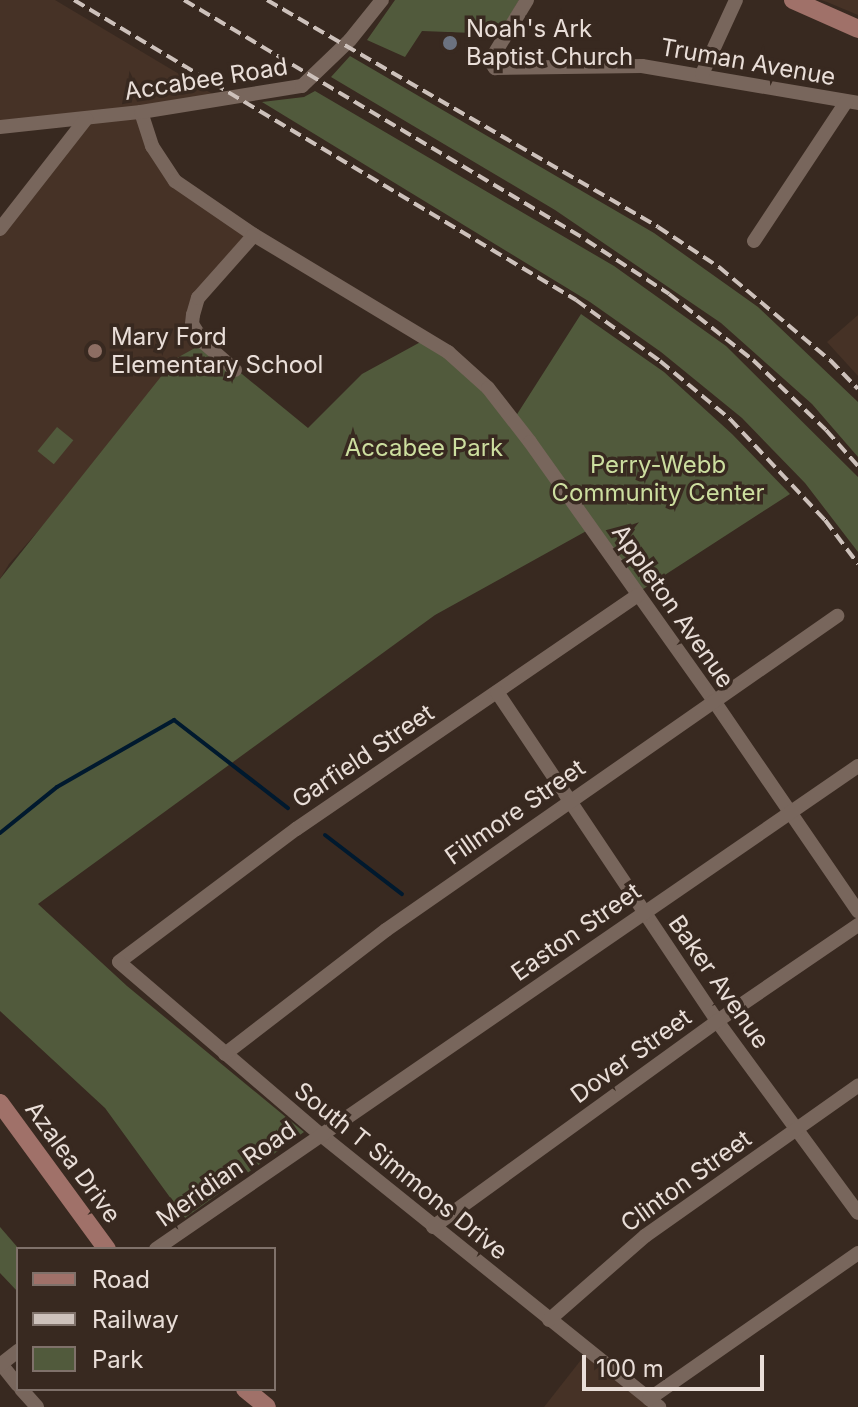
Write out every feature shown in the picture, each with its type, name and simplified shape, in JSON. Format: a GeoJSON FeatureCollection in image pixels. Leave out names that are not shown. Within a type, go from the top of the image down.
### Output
{"type":"FeatureCollection","features":[{"type":"Feature","properties":{"kind":"street","name":"Accabee Road"},"geometry":{"type":"LineString","coordinates":[[0,127],[141,112],[302,86],[345,46],[382,0]]}},
{"type":"Feature","properties":{"kind":"street","name":"Truman Avenue"},"geometry":{"type":"LineString","coordinates":[[527,0],[490,61],[495,68],[642,66],[852,102]]}},
{"type":"Feature","properties":{"kind":"street"},"geometry":{"type":"LineString","coordinates":[[702,74],[736,0]]}},
{"type":"Feature","properties":{"kind":"street"},"geometry":{"type":"LineString","coordinates":[[793,0],[858,29]]}},
{"type":"Feature","properties":{"kind":"street"},"geometry":{"type":"LineString","coordinates":[[754,241],[852,102]]}},
{"type":"Feature","properties":{"kind":"street","name":"Appleton Avenue"},"geometry":{"type":"LineString","coordinates":[[141,112],[152,146],[175,181],[254,235],[448,352],[472,372],[515,421],[791,810],[858,911]]}},
{"type":"Feature","properties":{"kind":"street"},"geometry":{"type":"LineString","coordinates":[[0,229],[86,119]]}},
{"type":"Feature","properties":{"kind":"street"},"geometry":{"type":"LineString","coordinates":[[235,370],[204,343],[192,324],[193,315],[198,298],[254,235]]}},
{"type":"Feature","properties":{"kind":"street","name":"Garfield Street"},"geometry":{"type":"LineString","coordinates":[[119,962],[296,829],[638,595]]}},
{"type":"Feature","properties":{"kind":"street","name":"Fillmore Street"},"geometry":{"type":"LineString","coordinates":[[225,1054],[386,930],[837,616]]}},
{"type":"Feature","properties":{"kind":"street","name":"Baker Avenue"},"geometry":{"type":"LineString","coordinates":[[497,692],[717,1021],[858,1213]]}},
{"type":"Feature","properties":{"kind":"street","name":"Easton Street"},"geometry":{"type":"LineString","coordinates":[[321,1135],[858,766]]}},
{"type":"Feature","properties":{"kind":"street","name":"Dover Street"},"geometry":{"type":"LineString","coordinates":[[433,1227],[717,1021],[858,925]]}},
{"type":"Feature","properties":{"kind":"street","name":"South T Simmons Drive"},"geometry":{"type":"LineString","coordinates":[[119,962],[321,1135],[654,1403]]}},
{"type":"Feature","properties":{"kind":"street","name":"Clinton Street"},"geometry":{"type":"LineString","coordinates":[[549,1320],[645,1236],[858,1086]]}},
{"type":"Feature","properties":{"kind":"street","name":"Azalea Drive"},"geometry":{"type":"LineString","coordinates":[[0,1103],[106,1247]]}},
{"type":"Feature","properties":{"kind":"street","name":"Meridian Road"},"geometry":{"type":"LineString","coordinates":[[159,1247],[321,1135]]}},
{"type":"Feature","properties":{"kind":"street"},"geometry":{"type":"LineString","coordinates":[[654,1403],[858,1253]]}},
{"type":"Feature","properties":{"kind":"street"},"geometry":{"type":"LineString","coordinates":[[0,1364],[16,1382]]}},
{"type":"Feature","properties":{"kind":"street"},"geometry":{"type":"LineString","coordinates":[[23,1391],[37,1407]]}},
{"type":"Feature","properties":{"kind":"street"},"geometry":{"type":"LineString","coordinates":[[247,1391],[267,1407]]}},
{"type":"Feature","properties":{"kind":"shaded area","name":"Mary Ford Elementary School"},"geometry":{"type":"Polygon","coordinates":[[[0,0],[55,0],[221,99],[141,112],[175,183],[251,232],[193,315],[204,343],[9,564],[0,579],[0,229],[85,120],[0,127],[0,0]]]}},
{"type":"Feature","properties":{"kind":"shaded area"},"geometry":{"type":"Polygon","coordinates":[[[821,0],[858,0],[858,15],[827,2],[821,0]]]}},
{"type":"Feature","properties":{"kind":"shaded area"},"geometry":{"type":"Polygon","coordinates":[[[858,315],[858,376],[827,342],[858,315]]]}},
{"type":"Feature","properties":{"kind":"shaded area"},"geometry":{"type":"Polygon","coordinates":[[[588,1351],[659,1407],[544,1407],[588,1351]]]}},
{"type":"Feature","properties":{"kind":"green space"},"geometry":{"type":"Polygon","coordinates":[[[395,0],[519,0],[499,34],[422,31],[405,57],[367,40],[395,0]]]}},
{"type":"Feature","properties":{"kind":"green space"},"geometry":{"type":"Polygon","coordinates":[[[350,56],[654,233],[758,307],[858,402],[858,457],[812,404],[721,323],[555,210],[331,77],[350,56]]]}},
{"type":"Feature","properties":{"kind":"green space"},"geometry":{"type":"Polygon","coordinates":[[[315,91],[614,266],[726,346],[858,477],[858,552],[805,483],[742,418],[661,352],[590,302],[262,102],[304,97],[315,91]]]}},
{"type":"Feature","properties":{"kind":"green space"},"geometry":{"type":"Polygon","coordinates":[[[581,314],[664,372],[732,434],[790,494],[637,593],[590,529],[435,615],[38,904],[127,986],[304,1132],[185,1218],[105,1108],[0,1011],[0,579],[175,359],[204,343],[308,428],[362,374],[426,339],[514,419],[581,314]]]}},
{"type":"Feature","properties":{"kind":"green space"},"geometry":{"type":"Polygon","coordinates":[[[57,427],[73,440],[54,464],[37,451],[57,427]]]}},
{"type":"Feature","properties":{"kind":"green space"},"geometry":{"type":"Polygon","coordinates":[[[0,1227],[17,1247],[16,1290],[0,1273],[0,1227]]]}},
{"type":"Feature","properties":{"kind":"waterway"},"geometry":{"type":"LineString","coordinates":[[0,833],[57,787],[174,720],[288,808]]}},
{"type":"Feature","properties":{"kind":"waterway"},"geometry":{"type":"LineString","coordinates":[[325,835],[402,894]]}},
{"type":"Feature","properties":{"kind":"railway"},"geometry":{"type":"LineString","coordinates":[[74,0],[576,300],[660,361],[730,419],[825,520],[858,564]]}},
{"type":"Feature","properties":{"kind":"railway"},"geometry":{"type":"LineString","coordinates":[[184,0],[586,240],[669,294],[753,360],[826,430],[858,466]]}},
{"type":"Feature","properties":{"kind":"railway"},"geometry":{"type":"LineString","coordinates":[[267,0],[658,227],[719,267],[830,360],[858,389]]}},
{"type":"Feature","properties":{"kind":"place","name":"Noah's Ark Baptist Church"},"geometry":{"type":"Point","coordinates":[450,43]}},
{"type":"Feature","properties":{"kind":"place","name":"Mary Ford Elementary School"},"geometry":{"type":"Point","coordinates":[95,351]}},
{"type":"Feature","properties":{"kind":"park label","name":"Accabee Park"},"geometry":{"type":"Point","coordinates":[424,448]}},
{"type":"Feature","properties":{"kind":"park label","name":"Perry-Webb Community Center"},"geometry":{"type":"Point","coordinates":[658,479]}}]}
